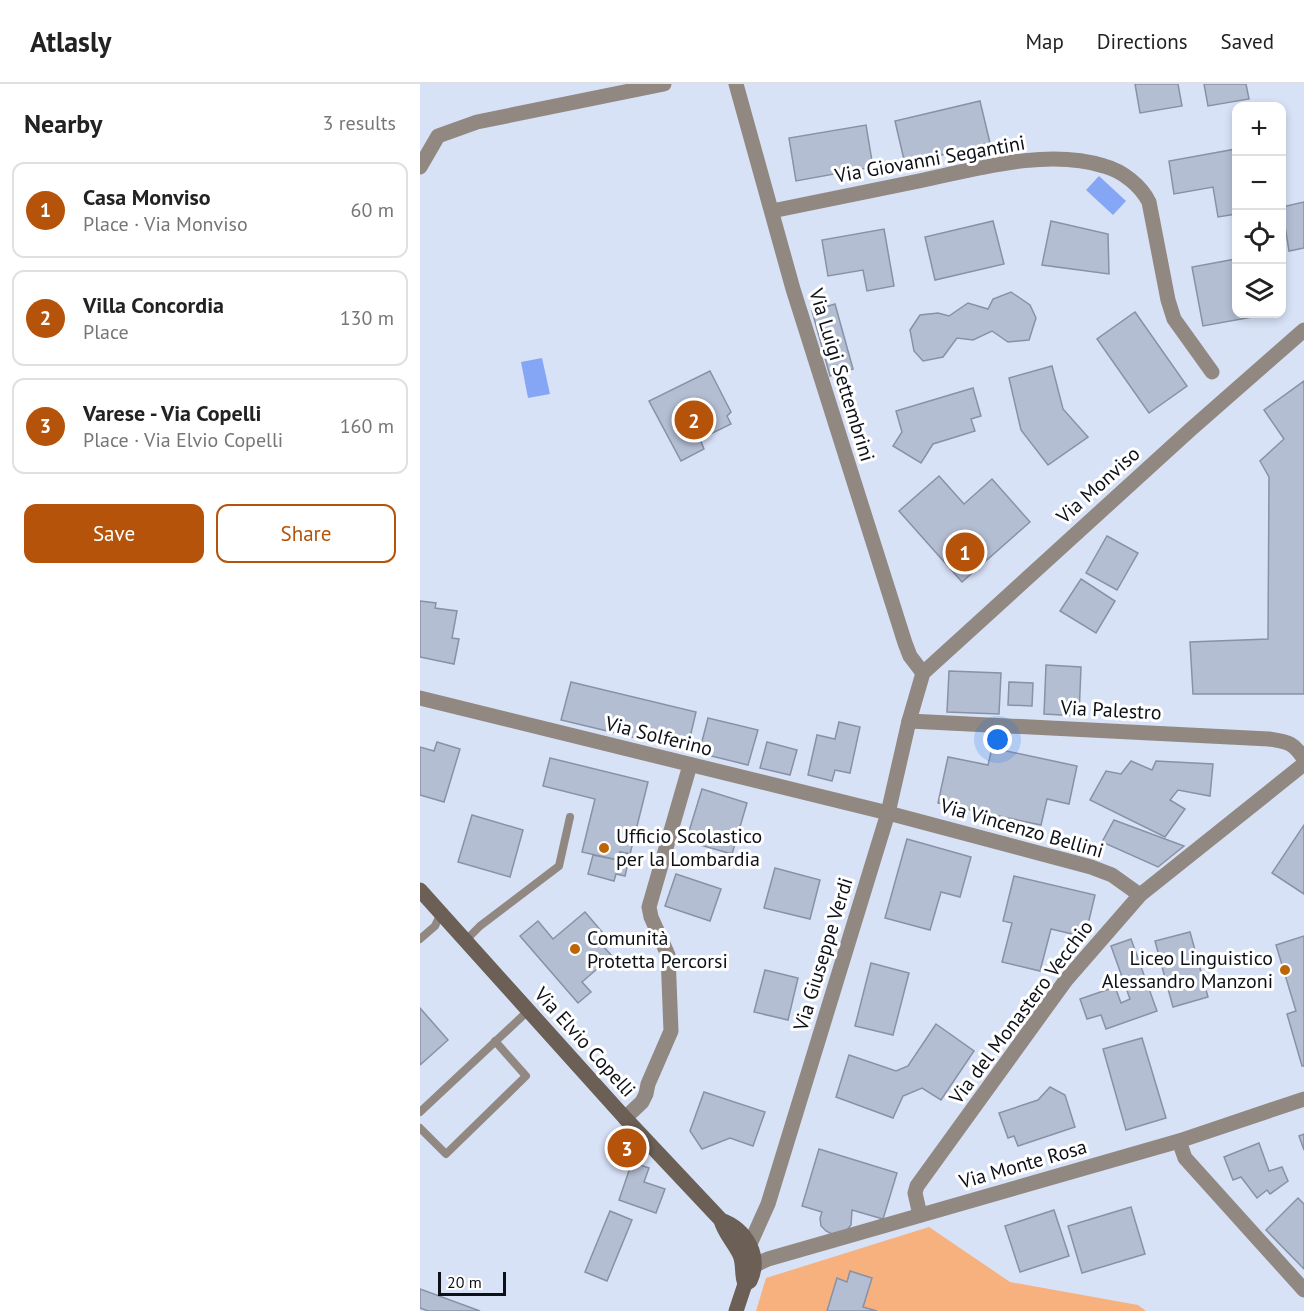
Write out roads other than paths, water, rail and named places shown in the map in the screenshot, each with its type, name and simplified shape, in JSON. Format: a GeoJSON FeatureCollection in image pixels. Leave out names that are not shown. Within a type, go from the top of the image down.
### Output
{"type":"FeatureCollection","features":[{"type":"Feature","properties":{"kind":"main road","name":"Via Elvio Copelli"},"geometry":{"type":"LineString","coordinates":[[420,890],[625,1118],[721,1220],[736,1227],[750,1244]]}},
{"type":"Feature","properties":{"kind":"main road","name":"Via Elvio Copelli"},"geometry":{"type":"LineString","coordinates":[[721,1220],[723,1229],[741,1257],[742,1278],[745,1284]]}},
{"type":"Feature","properties":{"kind":"main road"},"geometry":{"type":"LineString","coordinates":[[736,1311],[745,1284],[754,1274],[754,1256],[750,1244]]}},
{"type":"Feature","properties":{"kind":"street"},"geometry":{"type":"LineString","coordinates":[[420,138],[438,136],[477,122],[664,84]]}},
{"type":"Feature","properties":{"kind":"street","name":"Via Luigi Settembrini"},"geometry":{"type":"LineString","coordinates":[[736,84],[794,290],[904,643],[910,656],[923,673]]}},
{"type":"Feature","properties":{"kind":"street"},"geometry":{"type":"LineString","coordinates":[[420,167],[438,136]]}},
{"type":"Feature","properties":{"kind":"street","name":"Via Giovanni Segantini"},"geometry":{"type":"LineString","coordinates":[[772,211],[1003,164],[1028,161],[1070,161],[1108,167],[1136,184],[1149,202],[1168,300],[1174,319],[1212,372]]}},
{"type":"Feature","properties":{"kind":"street","name":"Via Monviso"},"geometry":{"type":"LineString","coordinates":[[923,673],[1190,430],[1304,330]]}},
{"type":"Feature","properties":{"kind":"street","name":"Via Giuseppe Verdi"},"geometry":{"type":"LineString","coordinates":[[750,1244],[768,1204],[888,813],[909,721],[923,673]]}},
{"type":"Feature","properties":{"kind":"street","name":"Via Solferino"},"geometry":{"type":"LineString","coordinates":[[420,698],[888,813]]}},
{"type":"Feature","properties":{"kind":"street","name":"Via Palestro"},"geometry":{"type":"LineString","coordinates":[[909,721],[1269,739],[1296,746],[1304,759]]}},
{"type":"Feature","properties":{"kind":"street","name":"Via del Monastero Vecchio"},"geometry":{"type":"LineString","coordinates":[[920,1215],[915,1193],[917,1186],[1066,980],[1140,895],[1304,764]]}},
{"type":"Feature","properties":{"kind":"street"},"geometry":{"type":"LineString","coordinates":[[625,1118],[642,1102],[671,1031],[668,957],[651,917],[650,907],[690,765]]}},
{"type":"Feature","properties":{"kind":"street","name":"Via Vincenzo Bellini"},"geometry":{"type":"LineString","coordinates":[[888,813],[1091,867],[1112,875],[1140,895]]}},
{"type":"Feature","properties":{"kind":"street","name":"Via Monte Rosa"},"geometry":{"type":"LineString","coordinates":[[753,1266],[768,1259],[1179,1141],[1304,1099]]}},
{"type":"Feature","properties":{"kind":"street"},"geometry":{"type":"LineString","coordinates":[[1179,1141],[1185,1158],[1304,1290]]}},
{"type":"Feature","properties":{"kind":"lane"},"geometry":{"type":"LineString","coordinates":[[466,940],[480,926],[559,866],[570,817]]}},
{"type":"Feature","properties":{"kind":"lane"},"geometry":{"type":"LineString","coordinates":[[420,939],[435,926],[441,913]]}},
{"type":"Feature","properties":{"kind":"lane"},"geometry":{"type":"LineString","coordinates":[[420,1112],[529,1010]]}},
{"type":"Feature","properties":{"kind":"lane"},"geometry":{"type":"LineString","coordinates":[[420,1128],[446,1154],[526,1076],[495,1041]]}},
{"type":"Feature","properties":{"kind":"water"},"geometry":{"type":"Polygon","coordinates":[[[1099,176],[1126,201],[1113,215],[1086,190],[1099,176]]]}},
{"type":"Feature","properties":{"kind":"water"},"geometry":{"type":"Polygon","coordinates":[[[542,358],[550,394],[528,398],[521,362],[542,358]]]}},
{"type":"Feature","properties":{"kind":"place","name":"Villa Concordia"},"geometry":{"type":"Point","coordinates":[694,420]}},
{"type":"Feature","properties":{"kind":"place","name":"Casa Monviso"},"geometry":{"type":"Point","coordinates":[965,552]}},
{"type":"Feature","properties":{"kind":"place","name":"Ufficio Scolastico per la Lombardia"},"geometry":{"type":"Point","coordinates":[604,848]}},
{"type":"Feature","properties":{"kind":"place","name":"Comunità Protetta Percorsi"},"geometry":{"type":"Point","coordinates":[575,949]}},
{"type":"Feature","properties":{"kind":"place","name":"Liceo Linguistico Alessandro Manzoni"},"geometry":{"type":"Point","coordinates":[1285,970]}},
{"type":"Feature","properties":{"kind":"place","name":"Varese - Via Copelli"},"geometry":{"type":"Point","coordinates":[627,1148]}}]}
